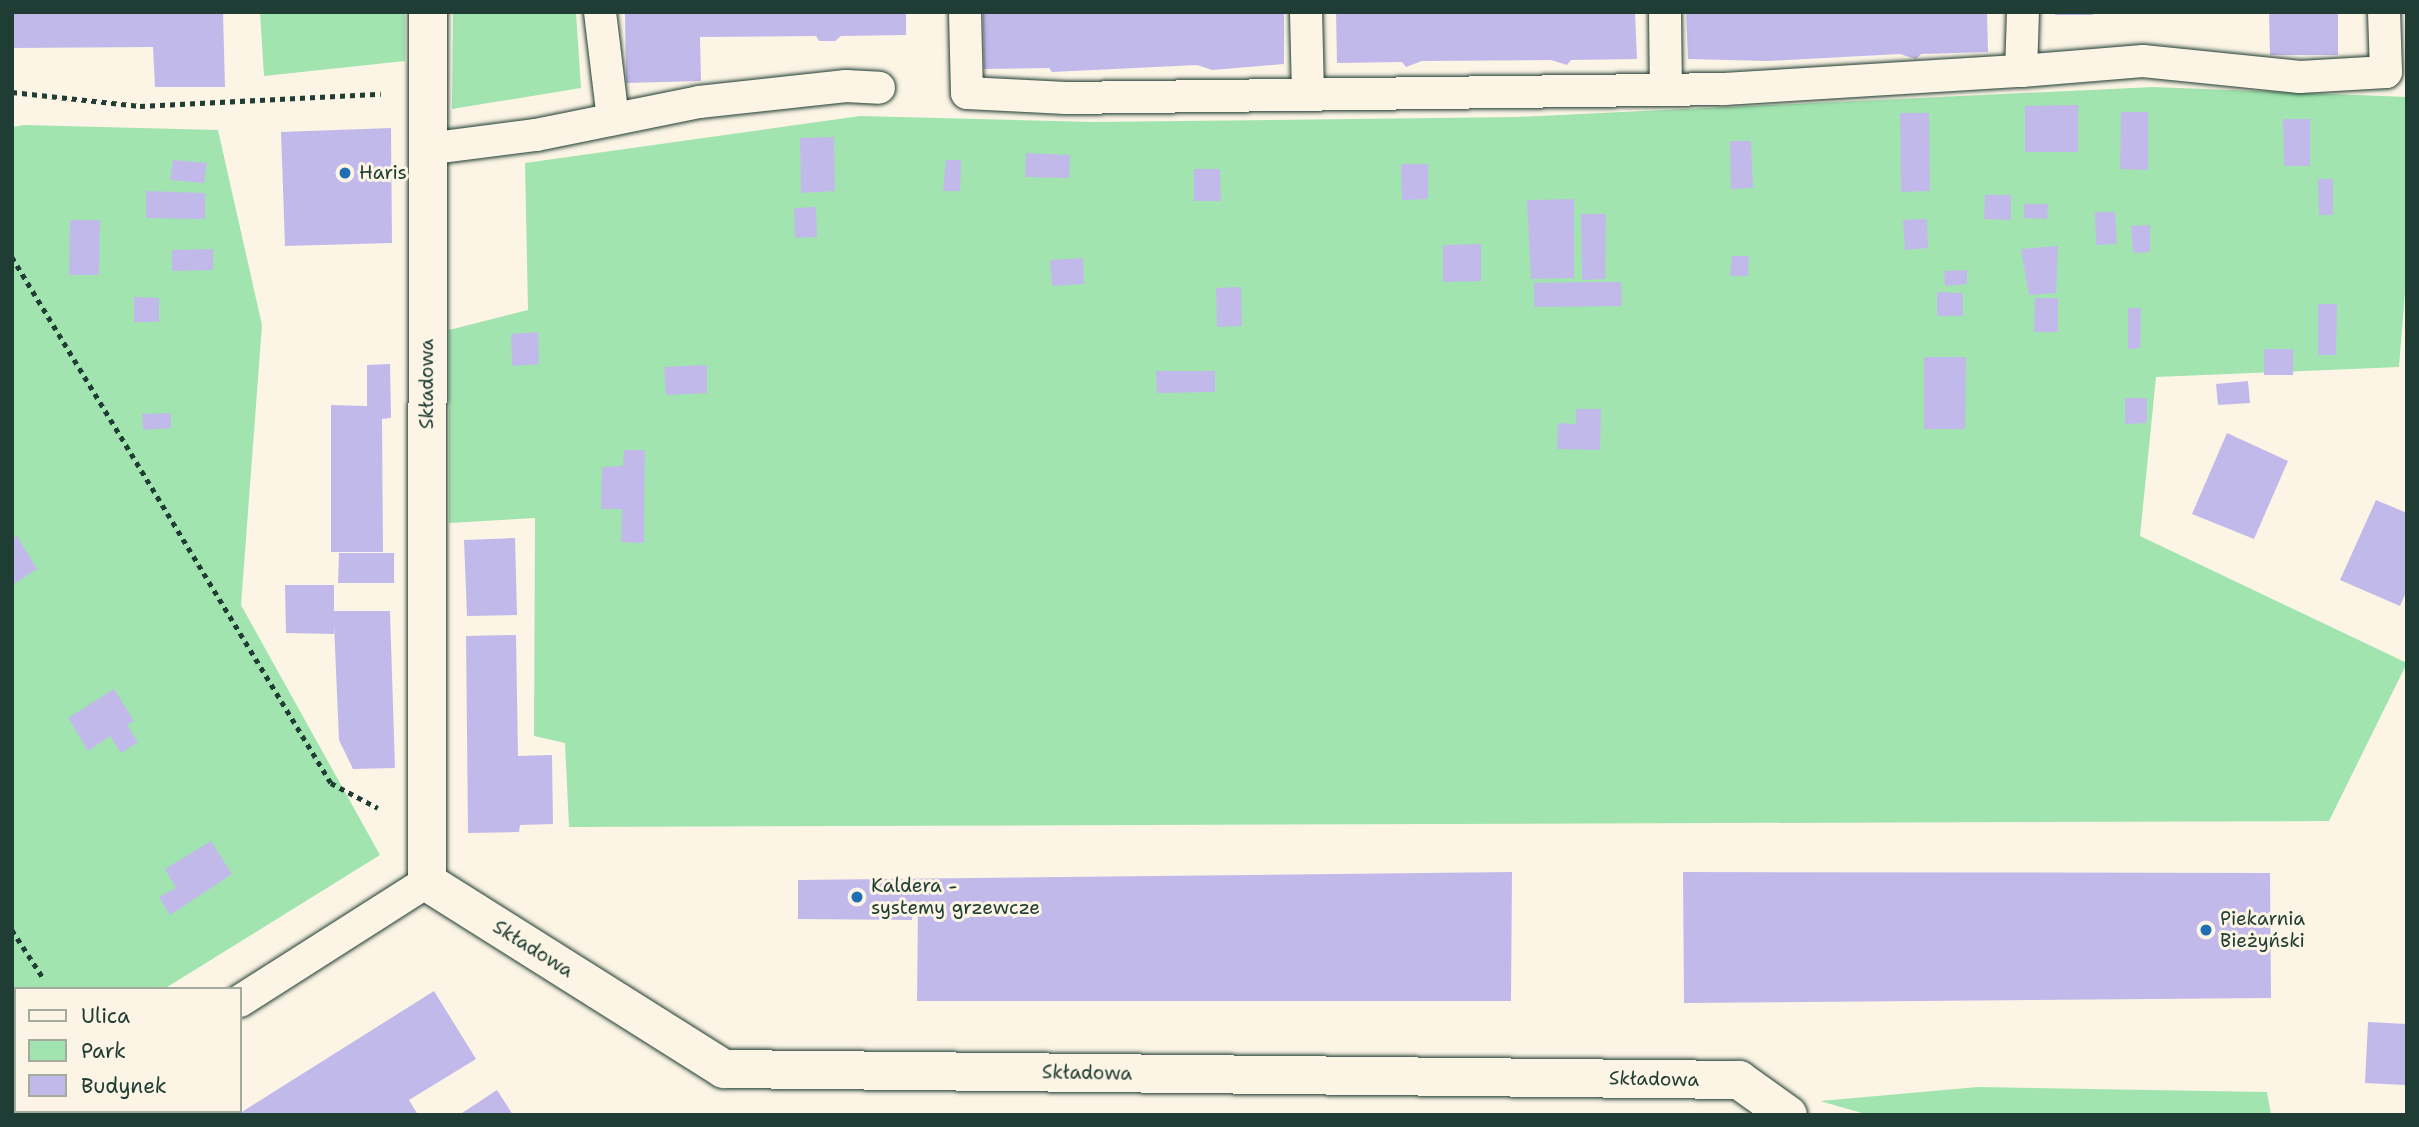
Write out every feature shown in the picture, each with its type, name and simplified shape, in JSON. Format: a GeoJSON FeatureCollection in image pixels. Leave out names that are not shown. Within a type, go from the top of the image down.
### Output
{"type":"FeatureCollection","features":[{"type":"Feature","properties":{"kind":"street","name":"Składowa"},"geometry":{"type":"LineString","coordinates":[[428,12],[427,882],[724,1069],[1739,1080],[1788,1115]]}},
{"type":"Feature","properties":{"kind":"lane"},"geometry":{"type":"LineString","coordinates":[[600,12],[613,119]]}},
{"type":"Feature","properties":{"kind":"lane"},"geometry":{"type":"LineString","coordinates":[[965,12],[967,93],[1066,98],[1666,90],[2021,71],[2143,61],[2300,77],[2386,72],[2384,12]]}},
{"type":"Feature","properties":{"kind":"lane"},"geometry":{"type":"LineString","coordinates":[[1306,12],[1308,95]]}},
{"type":"Feature","properties":{"kind":"lane"},"geometry":{"type":"LineString","coordinates":[[1665,12],[1666,90]]}},
{"type":"Feature","properties":{"kind":"lane"},"geometry":{"type":"LineString","coordinates":[[2021,71],[2023,12]]}},
{"type":"Feature","properties":{"kind":"lane"},"geometry":{"type":"LineString","coordinates":[[426,149],[613,119],[699,102],[846,86],[879,88]]}},
{"type":"Feature","properties":{"kind":"lane"},"geometry":{"type":"LineString","coordinates":[[242,999],[427,882]]}},
{"type":"Feature","properties":{"kind":"path"},"geometry":{"type":"LineString","coordinates":[[12,92],[140,106],[426,91]]}},
{"type":"Feature","properties":{"kind":"path"},"geometry":{"type":"LineString","coordinates":[[12,257],[331,783],[428,834]]}},
{"type":"Feature","properties":{"kind":"path"},"geometry":{"type":"LineString","coordinates":[[12,930],[44,979]]}},
{"type":"Feature","properties":{"kind":"green space"},"geometry":{"type":"Polygon","coordinates":[[[260,12],[405,12],[405,61],[264,76],[260,12]]]}},
{"type":"Feature","properties":{"kind":"green space"},"geometry":{"type":"Polygon","coordinates":[[[453,12],[576,12],[581,88],[452,109],[453,12]]]}},
{"type":"Feature","properties":{"kind":"green space"},"geometry":{"type":"Polygon","coordinates":[[[2153,87],[2407,97],[2407,268],[2399,367],[2156,377],[2140,536],[2407,663],[2329,821],[569,827],[565,743],[534,736],[535,518],[449,523],[449,330],[528,310],[525,163],[860,116],[1092,122],[1518,117],[2153,87]]]}},
{"type":"Feature","properties":{"kind":"green space"},"geometry":{"type":"Polygon","coordinates":[[[24,125],[218,130],[262,325],[241,605],[380,855],[167,987],[14,987],[12,1083],[12,127],[24,125]]]}},
{"type":"Feature","properties":{"kind":"green space"},"geometry":{"type":"Polygon","coordinates":[[[1978,1087],[2267,1092],[2271,1115],[1869,1115],[1820,1101],[1978,1087]]]}},
{"type":"Feature","properties":{"kind":"building"},"geometry":{"type":"Polygon","coordinates":[[[12,12],[223,12],[225,87],[155,87],[153,47],[12,48],[12,12]]]}},
{"type":"Feature","properties":{"kind":"building"},"geometry":{"type":"Polygon","coordinates":[[[625,12],[906,12],[906,35],[841,36],[835,41],[819,41],[816,36],[700,37],[701,81],[626,83],[625,12]]]}},
{"type":"Feature","properties":{"kind":"building"},"geometry":{"type":"Polygon","coordinates":[[[983,12],[1284,12],[1284,64],[1212,70],[1197,65],[1052,72],[1049,68],[984,69],[983,12]]]}},
{"type":"Feature","properties":{"kind":"building"},"geometry":{"type":"Polygon","coordinates":[[[1336,12],[1635,12],[1637,59],[1571,60],[1567,65],[1551,60],[1422,61],[1406,67],[1402,62],[1337,63],[1336,12]]]}},
{"type":"Feature","properties":{"kind":"building"},"geometry":{"type":"Polygon","coordinates":[[[1686,12],[1987,12],[1988,52],[1921,54],[1916,59],[1900,54],[1768,61],[1688,59],[1686,12]]]}},
{"type":"Feature","properties":{"kind":"building"},"geometry":{"type":"Polygon","coordinates":[[[2055,12],[2093,12],[2093,15],[2055,15],[2055,12]]]}},
{"type":"Feature","properties":{"kind":"building"},"geometry":{"type":"Polygon","coordinates":[[[2269,12],[2338,12],[2338,55],[2270,55],[2269,12]]]}},
{"type":"Feature","properties":{"kind":"building"},"geometry":{"type":"Polygon","coordinates":[[[2078,105],[2078,152],[2025,152],[2025,106],[2078,105]]]}},
{"type":"Feature","properties":{"kind":"building"},"geometry":{"type":"Polygon","coordinates":[[[2121,112],[2148,112],[2148,170],[2120,169],[2121,112]]]}},
{"type":"Feature","properties":{"kind":"building"},"geometry":{"type":"Polygon","coordinates":[[[1900,113],[1929,113],[1930,191],[1901,192],[1900,113]]]}},
{"type":"Feature","properties":{"kind":"building"},"geometry":{"type":"Polygon","coordinates":[[[2283,119],[2310,119],[2310,166],[2284,166],[2283,119]]]}},
{"type":"Feature","properties":{"kind":"building"},"geometry":{"type":"Polygon","coordinates":[[[391,128],[392,243],[285,246],[281,132],[391,128]]]}},
{"type":"Feature","properties":{"kind":"building"},"geometry":{"type":"Polygon","coordinates":[[[834,137],[835,191],[801,193],[800,138],[834,137]]]}},
{"type":"Feature","properties":{"kind":"building"},"geometry":{"type":"Polygon","coordinates":[[[1730,141],[1751,141],[1753,188],[1731,189],[1730,141]]]}},
{"type":"Feature","properties":{"kind":"building"},"geometry":{"type":"Polygon","coordinates":[[[1026,153],[1070,155],[1069,178],[1025,177],[1026,153]]]}},
{"type":"Feature","properties":{"kind":"building"},"geometry":{"type":"Polygon","coordinates":[[[173,160],[207,163],[204,183],[170,180],[173,160]]]}},
{"type":"Feature","properties":{"kind":"building"},"geometry":{"type":"Polygon","coordinates":[[[946,160],[961,160],[960,191],[943,191],[946,160]]]}},
{"type":"Feature","properties":{"kind":"building"},"geometry":{"type":"Polygon","coordinates":[[[1401,164],[1428,164],[1428,199],[1402,200],[1401,164]]]}},
{"type":"Feature","properties":{"kind":"building"},"geometry":{"type":"Polygon","coordinates":[[[1194,169],[1220,169],[1221,201],[1194,201],[1194,169]]]}},
{"type":"Feature","properties":{"kind":"building"},"geometry":{"type":"Polygon","coordinates":[[[2318,179],[2333,179],[2333,215],[2319,215],[2318,179]]]}},
{"type":"Feature","properties":{"kind":"building"},"geometry":{"type":"Polygon","coordinates":[[[146,191],[205,193],[205,219],[146,218],[146,191]]]}},
{"type":"Feature","properties":{"kind":"building"},"geometry":{"type":"Polygon","coordinates":[[[1985,195],[2011,195],[2011,220],[1984,219],[1985,195]]]}},
{"type":"Feature","properties":{"kind":"building"},"geometry":{"type":"Polygon","coordinates":[[[1574,199],[1574,278],[1531,279],[1527,200],[1574,199]]]}},
{"type":"Feature","properties":{"kind":"building"},"geometry":{"type":"Polygon","coordinates":[[[2024,204],[2048,204],[2047,219],[2024,218],[2024,204]]]}},
{"type":"Feature","properties":{"kind":"building"},"geometry":{"type":"Polygon","coordinates":[[[816,207],[817,237],[795,238],[794,208],[816,207]]]}},
{"type":"Feature","properties":{"kind":"building"},"geometry":{"type":"Polygon","coordinates":[[[2095,212],[2115,212],[2117,244],[2096,245],[2095,212]]]}},
{"type":"Feature","properties":{"kind":"building"},"geometry":{"type":"Polygon","coordinates":[[[1581,214],[1606,214],[1605,279],[1582,280],[1581,214]]]}},
{"type":"Feature","properties":{"kind":"building"},"geometry":{"type":"Polygon","coordinates":[[[1927,219],[1928,248],[1905,250],[1903,220],[1927,219]]]}},
{"type":"Feature","properties":{"kind":"building"},"geometry":{"type":"Polygon","coordinates":[[[70,220],[100,220],[99,275],[69,275],[70,220]]]}},
{"type":"Feature","properties":{"kind":"building"},"geometry":{"type":"Polygon","coordinates":[[[2150,225],[2150,252],[2133,253],[2131,226],[2150,225]]]}},
{"type":"Feature","properties":{"kind":"building"},"geometry":{"type":"Polygon","coordinates":[[[1481,244],[1481,281],[1443,282],[1443,245],[1481,244]]]}},
{"type":"Feature","properties":{"kind":"building"},"geometry":{"type":"Polygon","coordinates":[[[2058,246],[2056,293],[2029,295],[2021,249],[2058,246]]]}},
{"type":"Feature","properties":{"kind":"building"},"geometry":{"type":"Polygon","coordinates":[[[213,249],[213,270],[172,271],[172,250],[213,249]]]}},
{"type":"Feature","properties":{"kind":"building"},"geometry":{"type":"Polygon","coordinates":[[[1732,256],[1749,256],[1748,276],[1730,276],[1732,256]]]}},
{"type":"Feature","properties":{"kind":"building"},"geometry":{"type":"Polygon","coordinates":[[[1083,258],[1084,284],[1052,286],[1050,260],[1083,258]]]}},
{"type":"Feature","properties":{"kind":"building"},"geometry":{"type":"Polygon","coordinates":[[[1967,270],[1967,284],[1945,286],[1944,271],[1967,270]]]}},
{"type":"Feature","properties":{"kind":"building"},"geometry":{"type":"Polygon","coordinates":[[[1621,282],[1622,306],[1534,307],[1534,283],[1621,282]]]}},
{"type":"Feature","properties":{"kind":"building"},"geometry":{"type":"Polygon","coordinates":[[[1241,287],[1242,326],[1217,327],[1216,288],[1241,287]]]}},
{"type":"Feature","properties":{"kind":"building"},"geometry":{"type":"Polygon","coordinates":[[[1937,292],[1963,293],[1963,316],[1937,316],[1937,292]]]}},
{"type":"Feature","properties":{"kind":"building"},"geometry":{"type":"Polygon","coordinates":[[[134,297],[159,298],[159,322],[134,322],[134,297]]]}},
{"type":"Feature","properties":{"kind":"building"},"geometry":{"type":"Polygon","coordinates":[[[2035,298],[2058,298],[2058,332],[2034,332],[2035,298]]]}},
{"type":"Feature","properties":{"kind":"building"},"geometry":{"type":"Polygon","coordinates":[[[2318,304],[2337,304],[2336,355],[2318,355],[2318,304]]]}},
{"type":"Feature","properties":{"kind":"building"},"geometry":{"type":"Polygon","coordinates":[[[2128,308],[2141,308],[2140,348],[2128,349],[2128,308]]]}},
{"type":"Feature","properties":{"kind":"building"},"geometry":{"type":"Polygon","coordinates":[[[538,332],[539,364],[512,366],[511,334],[538,332]]]}},
{"type":"Feature","properties":{"kind":"building"},"geometry":{"type":"Polygon","coordinates":[[[2264,349],[2293,349],[2293,375],[2264,375],[2264,349]]]}},
{"type":"Feature","properties":{"kind":"building"},"geometry":{"type":"Polygon","coordinates":[[[1924,357],[1966,357],[1965,429],[1924,429],[1924,357]]]}},
{"type":"Feature","properties":{"kind":"building"},"geometry":{"type":"Polygon","coordinates":[[[390,364],[391,418],[382,419],[383,552],[331,552],[331,405],[367,406],[367,365],[390,364]]]}},
{"type":"Feature","properties":{"kind":"building"},"geometry":{"type":"Polygon","coordinates":[[[707,365],[707,393],[666,395],[664,367],[707,365]]]}},
{"type":"Feature","properties":{"kind":"building"},"geometry":{"type":"Polygon","coordinates":[[[1156,371],[1215,371],[1215,392],[1157,393],[1156,371]]]}},
{"type":"Feature","properties":{"kind":"building"},"geometry":{"type":"Polygon","coordinates":[[[2248,381],[2250,403],[2218,405],[2216,384],[2248,381]]]}},
{"type":"Feature","properties":{"kind":"building"},"geometry":{"type":"Polygon","coordinates":[[[2125,398],[2147,398],[2147,423],[2125,424],[2125,398]]]}},
{"type":"Feature","properties":{"kind":"building"},"geometry":{"type":"Polygon","coordinates":[[[1576,409],[1601,409],[1600,450],[1557,449],[1558,423],[1576,424],[1576,409]]]}},
{"type":"Feature","properties":{"kind":"building"},"geometry":{"type":"Polygon","coordinates":[[[171,413],[171,428],[143,430],[142,414],[171,413]]]}},
{"type":"Feature","properties":{"kind":"building"},"geometry":{"type":"Polygon","coordinates":[[[2227,433],[2288,461],[2254,539],[2192,514],[2227,433]]]}},
{"type":"Feature","properties":{"kind":"building"},"geometry":{"type":"Polygon","coordinates":[[[624,450],[645,450],[644,543],[621,542],[622,509],[601,509],[602,467],[623,466],[624,450]]]}},
{"type":"Feature","properties":{"kind":"building"},"geometry":{"type":"Polygon","coordinates":[[[2376,500],[2407,513],[2407,590],[2400,606],[2340,580],[2376,500]]]}},
{"type":"Feature","properties":{"kind":"building"},"geometry":{"type":"Polygon","coordinates":[[[17,536],[37,569],[12,585],[12,539],[17,536]]]}},
{"type":"Feature","properties":{"kind":"building"},"geometry":{"type":"Polygon","coordinates":[[[515,538],[517,615],[467,616],[464,540],[515,538]]]}},
{"type":"Feature","properties":{"kind":"building"},"geometry":{"type":"Polygon","coordinates":[[[339,553],[394,553],[394,583],[338,583],[339,553]]]}},
{"type":"Feature","properties":{"kind":"building"},"geometry":{"type":"Polygon","coordinates":[[[285,585],[334,585],[334,611],[390,611],[395,768],[353,769],[339,740],[334,624],[334,634],[286,633],[285,585]]]}},
{"type":"Feature","properties":{"kind":"building"},"geometry":{"type":"Polygon","coordinates":[[[516,635],[518,756],[552,755],[553,824],[520,825],[519,832],[468,833],[466,636],[516,635]]]}},
{"type":"Feature","properties":{"kind":"building"},"geometry":{"type":"Polygon","coordinates":[[[114,689],[134,721],[127,725],[138,742],[121,753],[110,736],[88,751],[68,718],[114,689]]]}},
{"type":"Feature","properties":{"kind":"building"},"geometry":{"type":"Polygon","coordinates":[[[211,841],[232,874],[170,915],[159,897],[176,888],[165,869],[211,841]]]}},
{"type":"Feature","properties":{"kind":"building"},"geometry":{"type":"Polygon","coordinates":[[[1512,872],[1511,1001],[917,1001],[918,906],[912,906],[912,920],[798,919],[798,880],[1512,872]]]}},
{"type":"Feature","properties":{"kind":"building"},"geometry":{"type":"Polygon","coordinates":[[[1683,872],[2270,873],[2271,998],[1684,1003],[1683,872]]]}},
{"type":"Feature","properties":{"kind":"building"},"geometry":{"type":"Polygon","coordinates":[[[434,991],[476,1059],[409,1100],[418,1115],[237,1115],[434,991]]]}},
{"type":"Feature","properties":{"kind":"building"},"geometry":{"type":"Polygon","coordinates":[[[2368,1022],[2407,1024],[2405,1085],[2365,1083],[2368,1022]]]}},
{"type":"Feature","properties":{"kind":"building"},"geometry":{"type":"Polygon","coordinates":[[[497,1090],[513,1115],[459,1115],[497,1090]]]}},
{"type":"Feature","properties":{"kind":"place","name":"Haris"},"geometry":{"type":"Point","coordinates":[345,173]}},
{"type":"Feature","properties":{"kind":"place","name":"Kaldera - systemy grzewcze"},"geometry":{"type":"Point","coordinates":[857,897]}},
{"type":"Feature","properties":{"kind":"place","name":"Piekarnia Bieżyński"},"geometry":{"type":"Point","coordinates":[2206,930]}}]}
